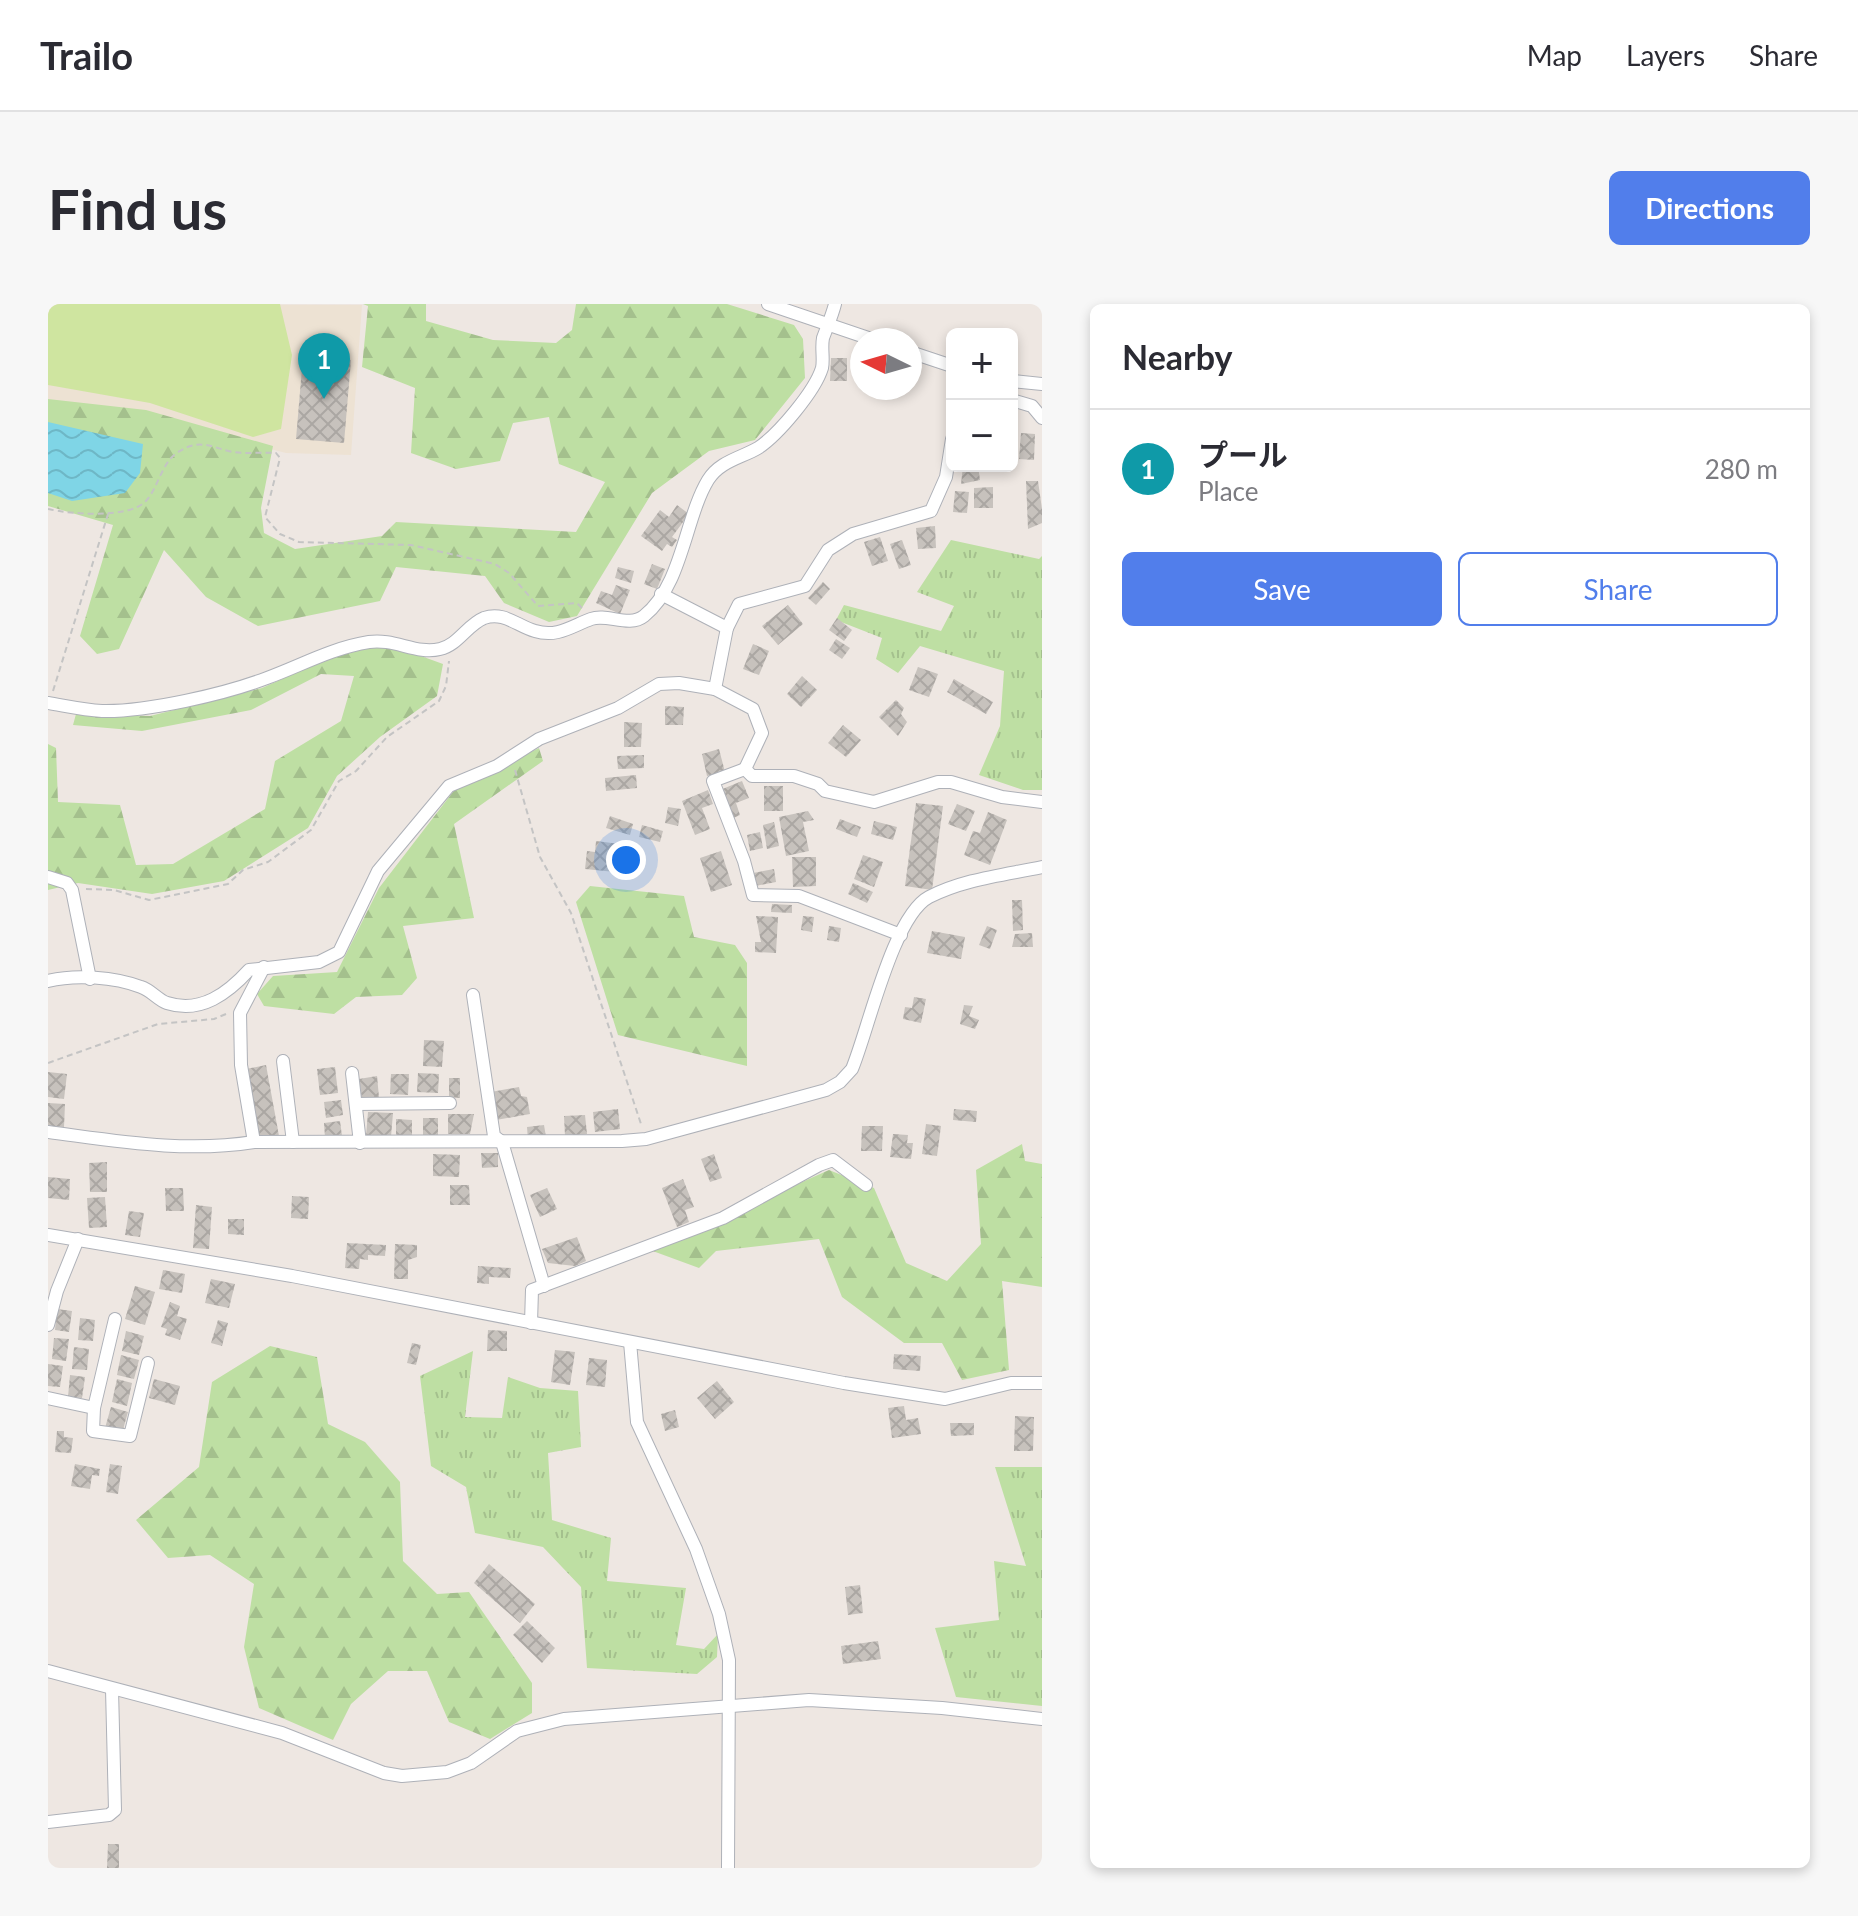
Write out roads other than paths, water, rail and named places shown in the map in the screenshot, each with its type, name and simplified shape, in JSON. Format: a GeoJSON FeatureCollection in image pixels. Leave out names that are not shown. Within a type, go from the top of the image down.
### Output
{"type":"FeatureCollection","features":[{"type":"Feature","properties":{"kind":"street"},"geometry":{"type":"LineString","coordinates":[[768,304],[850,331]]}},
{"type":"Feature","properties":{"kind":"street"},"geometry":{"type":"LineString","coordinates":[[48,712],[48,703],[102,711],[147,708],[265,679],[329,651],[372,641],[394,641],[424,650],[450,646],[482,619],[496,616],[512,619],[535,632],[560,633],[592,618],[631,621],[644,617],[661,594],[685,545],[708,480],[726,462],[768,439],[813,386],[822,367],[823,339],[835,304]]}},
{"type":"Feature","properties":{"kind":"street"},"geometry":{"type":"LineString","coordinates":[[922,356],[946,364]]}},
{"type":"Feature","properties":{"kind":"street"},"geometry":{"type":"LineString","coordinates":[[1018,382],[1042,384]]}},
{"type":"Feature","properties":{"kind":"street"},"geometry":{"type":"LineString","coordinates":[[1018,402],[1032,406],[1042,418]]}},
{"type":"Feature","properties":{"kind":"street"},"geometry":{"type":"LineString","coordinates":[[715,689],[727,628],[739,604],[805,586],[828,550],[853,534],[931,511],[947,472]]}},
{"type":"Feature","properties":{"kind":"street"},"geometry":{"type":"LineString","coordinates":[[661,594],[727,628]]}},
{"type":"Feature","properties":{"kind":"street"},"geometry":{"type":"LineString","coordinates":[[48,981],[62,977],[126,982],[145,988],[165,1003],[180,1005],[215,1000],[229,992],[249,970],[319,962],[339,952],[378,871],[449,786],[512,757],[539,739],[618,708],[659,684],[679,683],[715,689],[753,709],[759,720],[762,733],[745,769],[713,781],[744,861],[753,895],[799,896],[901,935]]}},
{"type":"Feature","properties":{"kind":"street"},"geometry":{"type":"LineString","coordinates":[[745,769],[752,776],[794,776],[818,784],[825,791],[874,802],[938,782],[951,782],[1002,797],[1042,802]]}},
{"type":"Feature","properties":{"kind":"street"},"geometry":{"type":"LineString","coordinates":[[48,1132],[164,1148],[213,1148],[254,1142],[646,1139],[826,1090],[840,1082],[852,1069],[901,935],[927,898],[987,877],[1042,867]]}},
{"type":"Feature","properties":{"kind":"street"},"geometry":{"type":"LineString","coordinates":[[48,877],[67,883],[72,890],[90,979]]}},
{"type":"Feature","properties":{"kind":"street"},"geometry":{"type":"LineString","coordinates":[[254,1142],[241,1065],[240,1013],[264,967]]}},
{"type":"Feature","properties":{"kind":"street"},"geometry":{"type":"LineString","coordinates":[[473,995],[494,1136],[502,1142],[544,1286]]}},
{"type":"Feature","properties":{"kind":"street"},"geometry":{"type":"LineString","coordinates":[[283,1061],[293,1142]]}},
{"type":"Feature","properties":{"kind":"street"},"geometry":{"type":"LineString","coordinates":[[352,1073],[360,1143]]}},
{"type":"Feature","properties":{"kind":"street"},"geometry":{"type":"LineString","coordinates":[[356,1104],[450,1103]]}},
{"type":"Feature","properties":{"kind":"street"},"geometry":{"type":"LineString","coordinates":[[531,1323],[532,1290],[723,1218],[833,1160],[866,1185]]}},
{"type":"Feature","properties":{"kind":"street"},"geometry":{"type":"LineString","coordinates":[[48,1235],[945,1399],[1011,1383],[1042,1383]]}},
{"type":"Feature","properties":{"kind":"street"},"geometry":{"type":"LineString","coordinates":[[48,1325],[57,1291],[78,1239]]}},
{"type":"Feature","properties":{"kind":"street"},"geometry":{"type":"LineString","coordinates":[[115,1319],[94,1408],[93,1431],[130,1436],[148,1363]]}},
{"type":"Feature","properties":{"kind":"street"},"geometry":{"type":"LineString","coordinates":[[630,1342],[637,1422],[696,1549],[719,1614],[729,1660],[728,1868]]}},
{"type":"Feature","properties":{"kind":"street"},"geometry":{"type":"LineString","coordinates":[[48,1398],[94,1408]]}},
{"type":"Feature","properties":{"kind":"street"},"geometry":{"type":"LineString","coordinates":[[48,1671],[282,1733],[384,1773],[402,1776],[447,1772],[471,1763],[517,1731],[540,1724],[728,1707],[809,1700],[942,1708],[1042,1719]]}},
{"type":"Feature","properties":{"kind":"street"},"geometry":{"type":"LineString","coordinates":[[48,1822],[109,1815],[115,1810],[112,1689]]}},
{"type":"Feature","properties":{"kind":"water"},"geometry":{"type":"Polygon","coordinates":[[[48,422],[143,444],[140,473],[125,493],[72,501],[48,493],[48,422]]]}},
{"type":"Feature","properties":{"kind":"place","name":"プール"},"geometry":{"type":"Point","coordinates":[324,399]}}]}
